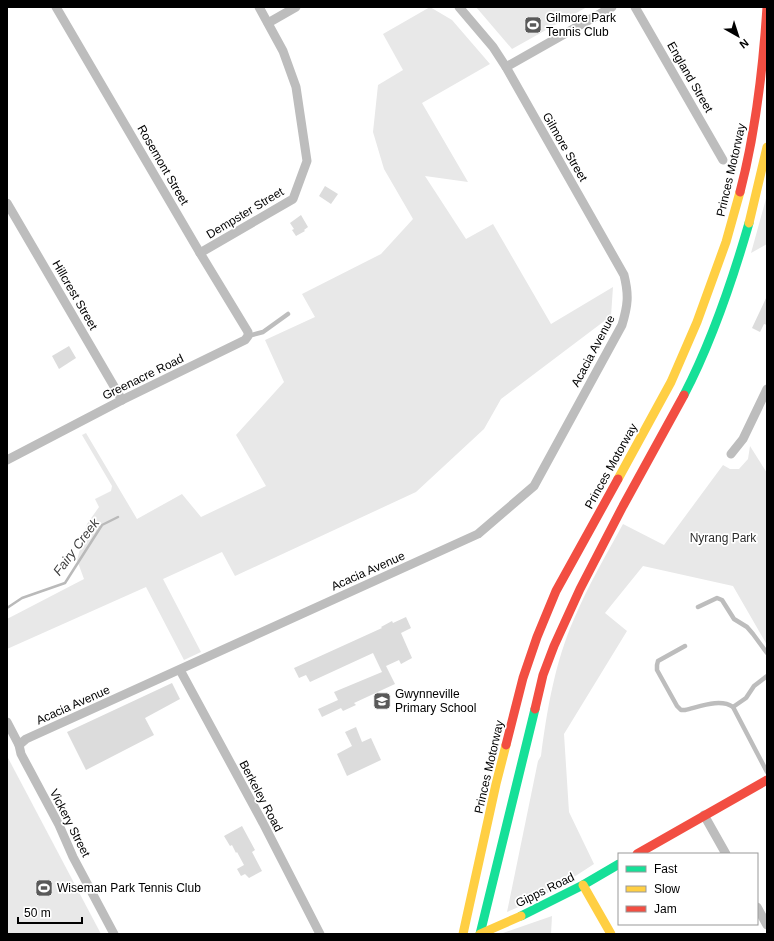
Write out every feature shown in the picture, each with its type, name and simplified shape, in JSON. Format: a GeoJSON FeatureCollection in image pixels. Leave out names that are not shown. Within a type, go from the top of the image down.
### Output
{"type":"FeatureCollection","features":[{"type":"Feature","properties":{"kind":"main road","name":"Princes Motorway"},"geometry":{"type":"LineString","coordinates":[[463,934],[496,784],[523,678],[538,637],[556,591],[671,382],[697,322],[726,242],[745,173],[757,112],[765,41],[767,7]]}},
{"type":"Feature","properties":{"kind":"main road"},"geometry":{"type":"LineString","coordinates":[[480,934],[512,797],[543,676],[555,643],[596,556],[687,388],[720,315],[740,254],[761,177],[767,147]]}},
{"type":"Feature","properties":{"kind":"main road"},"geometry":{"type":"LineString","coordinates":[[639,853],[767,780]]}},
{"type":"Feature","properties":{"kind":"main road"},"geometry":{"type":"LineString","coordinates":[[492,934],[512,797]]}},
{"type":"Feature","properties":{"kind":"main road","name":"Gipps Road"},"geometry":{"type":"LineString","coordinates":[[480,934],[521,916],[618,865]]}},
{"type":"Feature","properties":{"kind":"main road"},"geometry":{"type":"LineString","coordinates":[[583,884],[611,934]]}},
{"type":"Feature","properties":{"kind":"street","name":"Rosemont Street"},"geometry":{"type":"LineString","coordinates":[[56,7],[200,254],[248,332],[248,336]]}},
{"type":"Feature","properties":{"kind":"street","name":"Dempster Street"},"geometry":{"type":"LineString","coordinates":[[200,254],[293,200],[308,161],[296,88],[283,50],[259,7]]}},
{"type":"Feature","properties":{"kind":"street"},"geometry":{"type":"LineString","coordinates":[[268,23],[296,7]]}},
{"type":"Feature","properties":{"kind":"street","name":"Gilmore Street"},"geometry":{"type":"LineString","coordinates":[[459,7],[493,47],[506,67],[624,275],[628,292],[628,308]]}},
{"type":"Feature","properties":{"kind":"street"},"geometry":{"type":"LineString","coordinates":[[506,67],[612,7]]}},
{"type":"Feature","properties":{"kind":"street","name":"England Street"},"geometry":{"type":"LineString","coordinates":[[635,7],[723,160]]}},
{"type":"Feature","properties":{"kind":"street","name":"Hillcrest Street"},"geometry":{"type":"LineString","coordinates":[[7,202],[122,400]]}},
{"type":"Feature","properties":{"kind":"street","name":"Acacia Avenue"},"geometry":{"type":"LineString","coordinates":[[19,744],[26,739],[478,534],[534,486],[622,325],[628,308]]}},
{"type":"Feature","properties":{"kind":"street","name":"Greenacre Road"},"geometry":{"type":"LineString","coordinates":[[7,460],[122,400],[245,340],[248,336]]}},
{"type":"Feature","properties":{"kind":"street"},"geometry":{"type":"LineString","coordinates":[[731,454],[743,439],[767,389]]}},
{"type":"Feature","properties":{"kind":"street","name":"Berkeley Road"},"geometry":{"type":"LineString","coordinates":[[180,670],[263,823],[320,934]]}},
{"type":"Feature","properties":{"kind":"street","name":"Vickery Street"},"geometry":{"type":"LineString","coordinates":[[7,722],[19,744],[20,754],[59,825],[114,934]]}},
{"type":"Feature","properties":{"kind":"street"},"geometry":{"type":"LineString","coordinates":[[704,815],[725,853]]}},
{"type":"Feature","properties":{"kind":"street"},"geometry":{"type":"LineString","coordinates":[[758,909],[767,925]]}},
{"type":"Feature","properties":{"kind":"lane","name":"Greenacre Road"},"geometry":{"type":"LineString","coordinates":[[248,336],[263,332],[288,314]]}},
{"type":"Feature","properties":{"kind":"lane"},"geometry":{"type":"LineString","coordinates":[[698,607],[718,598],[722,600],[734,619],[747,627],[767,653]]}},
{"type":"Feature","properties":{"kind":"lane"},"geometry":{"type":"LineString","coordinates":[[685,646],[658,661],[657,665],[657,670],[677,706],[681,710],[685,710],[722,702],[729,704],[733,707],[767,772]]}},
{"type":"Feature","properties":{"kind":"lane"},"geometry":{"type":"LineString","coordinates":[[733,707],[746,698],[754,686],[767,677]]}},
{"type":"Feature","properties":{"kind":"green space"},"geometry":{"type":"Polygon","coordinates":[[[430,7],[452,20],[490,64],[422,103],[468,182],[425,176],[466,239],[493,224],[551,324],[613,287],[611,316],[501,399],[484,429],[416,492],[235,576],[222,552],[163,579],[201,652],[184,660],[146,587],[7,649],[7,619],[84,579],[77,560],[87,524],[99,507],[95,499],[111,491],[112,486],[82,435],[86,433],[137,519],[182,494],[201,517],[266,486],[236,435],[284,382],[265,340],[315,317],[302,294],[381,254],[413,219],[384,169],[373,132],[378,85],[403,70],[383,34],[430,7]]]}},
{"type":"Feature","properties":{"kind":"green space"},"geometry":{"type":"Polygon","coordinates":[[[476,7],[587,7],[512,49],[476,7]]]}},
{"type":"Feature","properties":{"kind":"green space"},"geometry":{"type":"Polygon","coordinates":[[[767,195],[767,244],[751,253],[767,195]]]}},
{"type":"Feature","properties":{"kind":"green space","name":"Nyrang Park"},"geometry":{"type":"Polygon","coordinates":[[[750,446],[767,473],[767,645],[733,586],[643,566],[605,613],[627,631],[564,734],[569,812],[594,864],[535,900],[507,912],[538,761],[541,756],[549,704],[557,669],[567,635],[591,583],[623,524],[664,545],[723,465],[730,469],[739,469],[748,459],[750,446]]]}},
{"type":"Feature","properties":{"kind":"green space"},"geometry":{"type":"Polygon","coordinates":[[[7,756],[101,934],[7,934],[7,756]]]}},
{"type":"Feature","properties":{"kind":"green space"},"geometry":{"type":"Polygon","coordinates":[[[552,916],[551,934],[503,934],[503,933],[552,916]]]}},
{"type":"Feature","properties":{"kind":"building"},"geometry":{"type":"Polygon","coordinates":[[[325,186],[338,194],[331,204],[319,196],[325,186]]]}},
{"type":"Feature","properties":{"kind":"building"},"geometry":{"type":"Polygon","coordinates":[[[301,215],[308,227],[304,230],[305,231],[296,236],[290,223],[301,215]]]}},
{"type":"Feature","properties":{"kind":"building"},"geometry":{"type":"Polygon","coordinates":[[[767,296],[767,325],[764,324],[760,332],[752,328],[767,296]]]}},
{"type":"Feature","properties":{"kind":"building"},"geometry":{"type":"Polygon","coordinates":[[[69,346],[76,358],[59,369],[52,356],[69,346]]]}},
{"type":"Feature","properties":{"kind":"building"},"geometry":{"type":"Polygon","coordinates":[[[406,617],[411,628],[401,633],[412,658],[401,664],[399,660],[386,666],[395,684],[354,703],[356,705],[343,711],[341,708],[322,717],[318,709],[338,700],[334,692],[382,672],[373,653],[310,682],[306,675],[299,678],[294,668],[382,628],[381,627],[392,621],[393,623],[406,617]]]}},
{"type":"Feature","properties":{"kind":"building"},"geometry":{"type":"Polygon","coordinates":[[[172,683],[180,699],[145,718],[154,735],[86,770],[67,732],[172,683]]]}},
{"type":"Feature","properties":{"kind":"building"},"geometry":{"type":"Polygon","coordinates":[[[356,727],[362,742],[371,738],[381,760],[347,776],[337,754],[352,746],[345,732],[356,727]]]}},
{"type":"Feature","properties":{"kind":"building"},"geometry":{"type":"Polygon","coordinates":[[[242,826],[255,850],[252,852],[262,871],[249,878],[245,874],[241,876],[237,869],[244,865],[237,852],[236,853],[232,845],[230,846],[224,836],[242,826]]]}},
{"type":"Feature","properties":{"kind":"waterway","name":"Fairy Creek"},"geometry":{"type":"LineString","coordinates":[[7,608],[22,598],[65,583],[102,525],[118,517]]}},
{"type":"Feature","properties":{"kind":"traffic: fast"},"geometry":{"type":"LineString","coordinates":[[684,395],[704,354],[721,311],[749,223]]}},
{"type":"Feature","properties":{"kind":"traffic: fast"},"geometry":{"type":"LineString","coordinates":[[480,934],[535,709]]}},
{"type":"Feature","properties":{"kind":"traffic: fast"},"geometry":{"type":"LineString","coordinates":[[521,916],[583,885],[618,865]]}},
{"type":"Feature","properties":{"kind":"traffic: slow"},"geometry":{"type":"LineString","coordinates":[[749,223],[767,147]]}},
{"type":"Feature","properties":{"kind":"traffic: slow"},"geometry":{"type":"LineString","coordinates":[[618,479],[671,382],[697,322],[726,242],[740,192]]}},
{"type":"Feature","properties":{"kind":"traffic: slow"},"geometry":{"type":"LineString","coordinates":[[463,934],[506,745]]}},
{"type":"Feature","properties":{"kind":"traffic: slow"},"geometry":{"type":"LineString","coordinates":[[583,885],[611,934]]}},
{"type":"Feature","properties":{"kind":"traffic: slow"},"geometry":{"type":"LineString","coordinates":[[480,934],[521,916]]}},
{"type":"Feature","properties":{"kind":"traffic: jam"},"geometry":{"type":"LineString","coordinates":[[740,192],[755,123],[767,7]]}},
{"type":"Feature","properties":{"kind":"traffic: jam"},"geometry":{"type":"LineString","coordinates":[[535,709],[543,675],[554,646],[580,589],[623,506],[684,395]]}},
{"type":"Feature","properties":{"kind":"traffic: jam"},"geometry":{"type":"LineString","coordinates":[[506,745],[523,678],[537,637],[556,591],[618,479]]}},
{"type":"Feature","properties":{"kind":"traffic: jam"},"geometry":{"type":"LineString","coordinates":[[639,853],[767,780]]}},
{"type":"Feature","properties":{"kind":"place","name":"Gilmore Park Tennis Club"},"geometry":{"type":"Point","coordinates":[533,25]}},
{"type":"Feature","properties":{"kind":"place","name":"Gwynneville Primary School"},"geometry":{"type":"Point","coordinates":[382,701]}},
{"type":"Feature","properties":{"kind":"place","name":"Wiseman Park Tennis Club"},"geometry":{"type":"Point","coordinates":[44,888]}}]}
